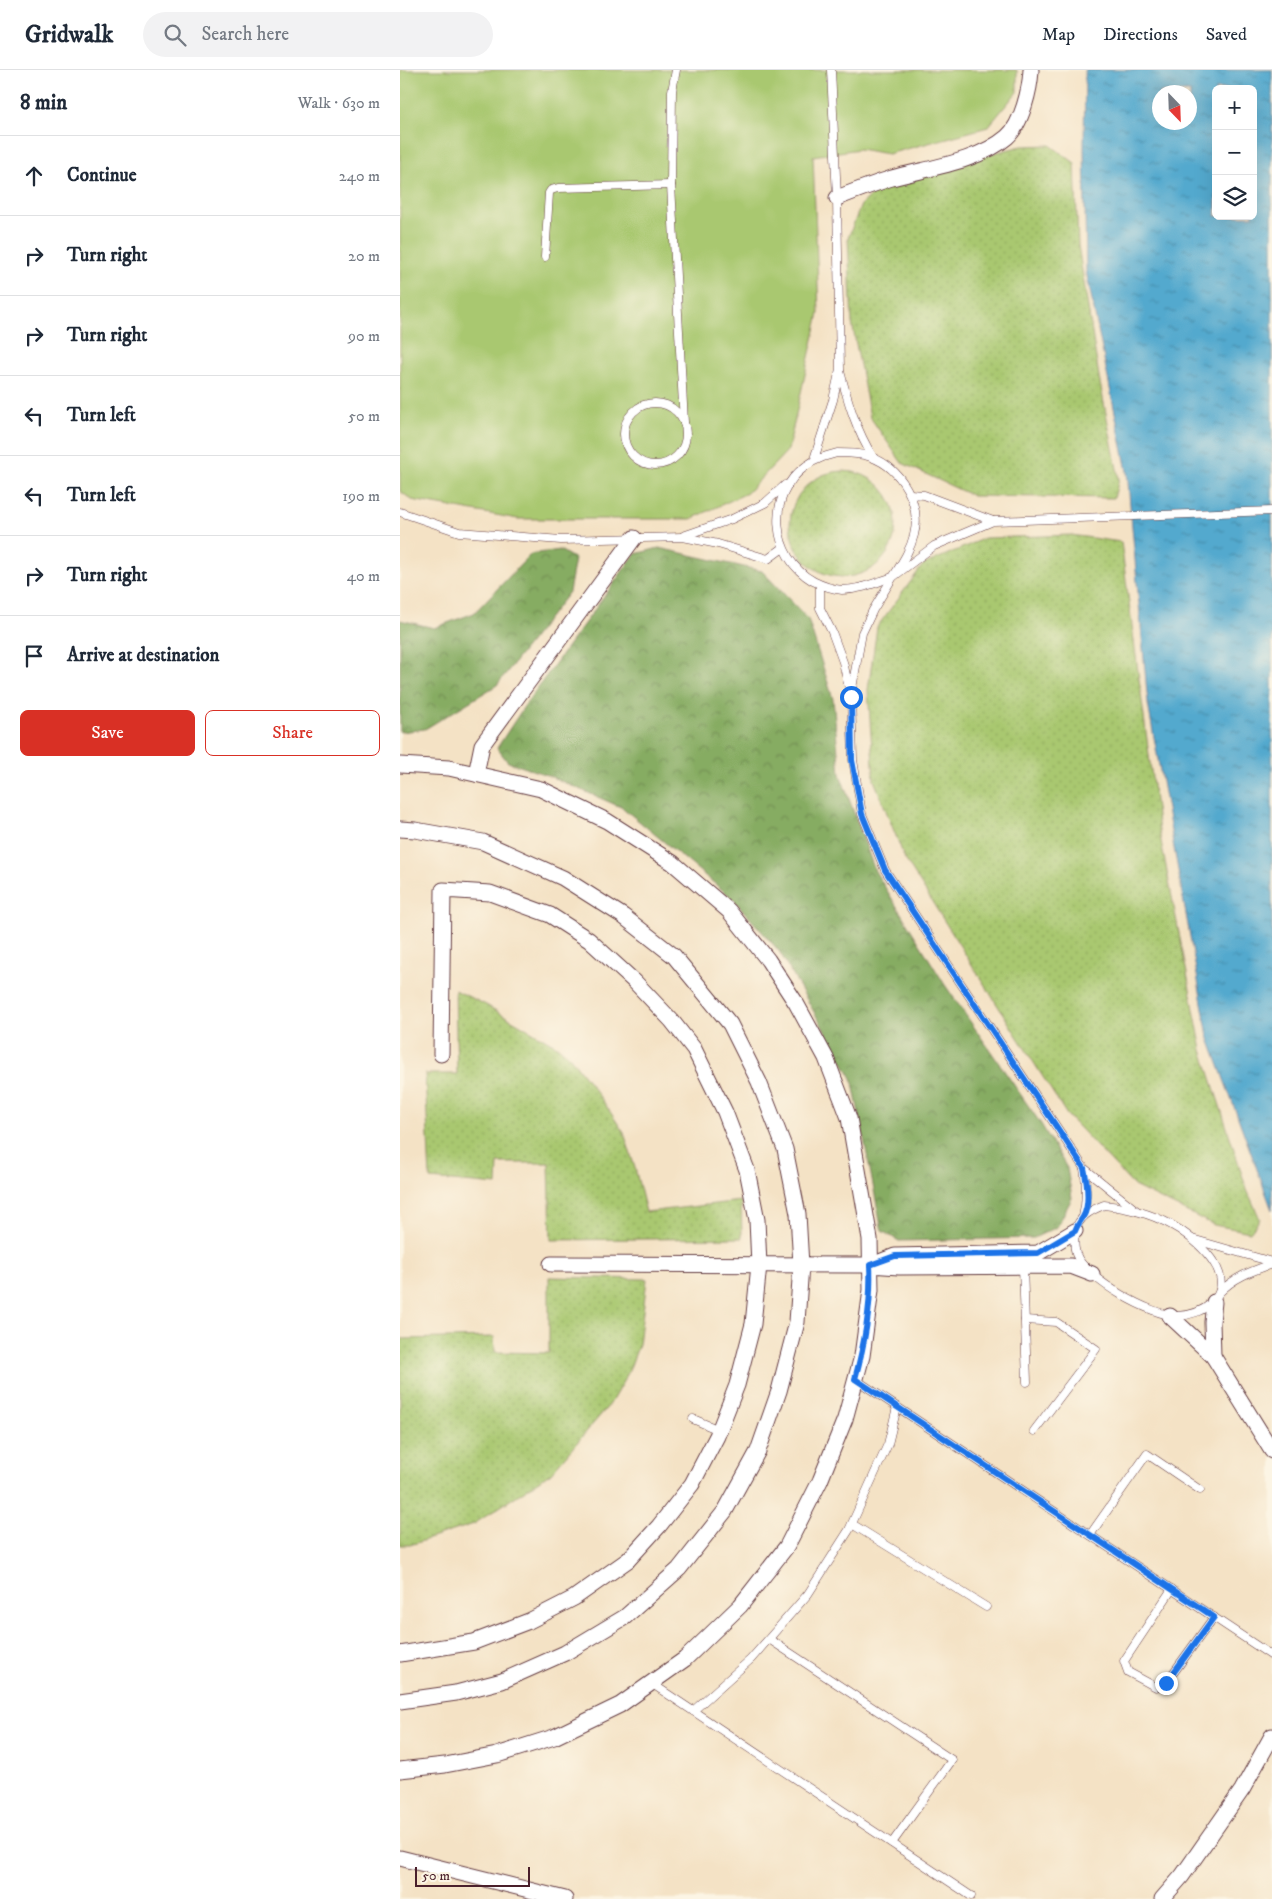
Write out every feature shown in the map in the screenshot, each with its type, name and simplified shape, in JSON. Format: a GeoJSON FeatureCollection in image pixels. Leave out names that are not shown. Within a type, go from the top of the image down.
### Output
{"type":"FeatureCollection","features":[{"type":"Feature","properties":{"kind":"street"},"geometry":{"type":"LineString","coordinates":[[837,198],[889,179],[957,161],[988,150],[1008,136],[1020,115],[1030,91],[1031,70]]}},
{"type":"Feature","properties":{"kind":"street"},"geometry":{"type":"LineString","coordinates":[[476,774],[482,746],[634,538]]}},
{"type":"Feature","properties":{"kind":"street"},"geometry":{"type":"LineString","coordinates":[[400,764],[449,768],[541,789],[607,821],[665,858],[728,911],[768,960],[796,1003],[826,1058],[850,1118],[870,1239],[871,1290],[862,1356],[845,1418],[820,1481],[787,1546],[740,1606],[685,1659],[620,1705],[554,1737],[497,1755],[445,1765],[400,1770]]}},
{"type":"Feature","properties":{"kind":"street"},"geometry":{"type":"LineString","coordinates":[[400,829],[482,842],[563,878],[623,916],[674,956],[730,1024],[759,1082],[786,1149],[798,1214],[800,1265],[797,1322],[779,1391],[758,1451],[725,1511],[679,1569],[625,1617],[565,1653],[502,1681],[456,1693],[400,1701]]}},
{"type":"Feature","properties":{"kind":"street"},"geometry":{"type":"LineString","coordinates":[[400,1654],[474,1642],[529,1621],[574,1598],[628,1560],[659,1526],[692,1484],[719,1430],[737,1385],[753,1324],[759,1265],[757,1220],[747,1170],[725,1112],[694,1049],[672,1021],[635,982],[589,940],[550,915],[490,893],[443,890],[441,1054]]}},
{"type":"Feature","properties":{"kind":"street"},"geometry":{"type":"LineString","coordinates":[[870,1265],[895,1256],[1038,1253],[1075,1231]]}},
{"type":"Feature","properties":{"kind":"street"},"geometry":{"type":"LineString","coordinates":[[551,1264],[870,1265],[900,1267],[1071,1266],[1092,1274]]}},
{"type":"Feature","properties":{"kind":"street"},"geometry":{"type":"LineString","coordinates":[[1213,1356],[1212,1322],[1215,1299]]}},
{"type":"Feature","properties":{"kind":"street"},"geometry":{"type":"LineString","coordinates":[[1170,1316],[1213,1356],[1272,1451]]}},
{"type":"Feature","properties":{"kind":"street"},"geometry":{"type":"LineString","coordinates":[[1162,1899],[1182,1876],[1242,1790],[1272,1736]]}},
{"type":"Feature","properties":{"kind":"street"},"geometry":{"type":"LineString","coordinates":[[400,1780],[428,1767]]}},
{"type":"Feature","properties":{"kind":"street"},"geometry":{"type":"LineString","coordinates":[[400,1858],[565,1899]]}},
{"type":"Feature","properties":{"kind":"lane"},"geometry":{"type":"LineString","coordinates":[[676,70],[672,90],[671,185],[686,433],[681,451],[664,464],[644,463],[634,458],[627,450],[624,434],[628,419],[634,411],[643,406],[662,404],[671,408],[684,423]]}},
{"type":"Feature","properties":{"kind":"lane"},"geometry":{"type":"LineString","coordinates":[[831,70],[837,198],[840,369],[850,410],[872,457]]}},
{"type":"Feature","properties":{"kind":"lane"},"geometry":{"type":"LineString","coordinates":[[545,257],[549,193],[554,188],[671,185]]}},
{"type":"Feature","properties":{"kind":"lane"},"geometry":{"type":"LineString","coordinates":[[819,458],[815,456],[833,400],[840,369]]}},
{"type":"Feature","properties":{"kind":"lane"},"geometry":{"type":"LineString","coordinates":[[682,536],[732,519],[765,503],[805,466],[819,458],[837,453],[855,453],[872,457],[888,466],[901,479],[910,494],[915,514],[914,534],[908,553],[873,610],[862,633],[851,697],[852,760],[862,814],[885,870],[1084,1168],[1137,1211]]}},
{"type":"Feature","properties":{"kind":"lane"},"geometry":{"type":"LineString","coordinates":[[792,478],[783,494],[778,512],[778,530],[783,548],[792,564],[805,576],[820,585],[840,590],[860,588],[893,577],[934,546],[993,521],[1272,510]]}},
{"type":"Feature","properties":{"kind":"lane"},"geometry":{"type":"LineString","coordinates":[[910,494],[924,495],[993,521]]}},
{"type":"Feature","properties":{"kind":"lane"},"geometry":{"type":"LineString","coordinates":[[400,512],[459,532],[561,540],[682,536],[728,546],[768,558],[783,548]]}},
{"type":"Feature","properties":{"kind":"lane"},"geometry":{"type":"LineString","coordinates":[[820,585],[820,608],[832,632],[843,662],[851,697]]}},
{"type":"Feature","properties":{"kind":"lane"},"geometry":{"type":"LineString","coordinates":[[1083,1217],[1087,1202],[1084,1168]]}},
{"type":"Feature","properties":{"kind":"lane"},"geometry":{"type":"LineString","coordinates":[[1215,1299],[1220,1282],[1216,1267],[1200,1246],[1179,1229],[1137,1211],[1104,1205],[1092,1209],[1078,1221],[1074,1240],[1077,1256],[1092,1274],[1140,1305],[1170,1316],[1185,1316],[1201,1311],[1215,1299],[1227,1284],[1243,1274],[1272,1263]]}},
{"type":"Feature","properties":{"kind":"lane"},"geometry":{"type":"LineString","coordinates":[[1190,1238],[1272,1263]]}},
{"type":"Feature","properties":{"kind":"lane"},"geometry":{"type":"LineString","coordinates":[[1023,1266],[1027,1382]]}},
{"type":"Feature","properties":{"kind":"lane"},"geometry":{"type":"LineString","coordinates":[[1025,1320],[1056,1322],[1096,1349],[1034,1431]]}},
{"type":"Feature","properties":{"kind":"lane"},"geometry":{"type":"LineString","coordinates":[[855,1379],[1272,1656]]}},
{"type":"Feature","properties":{"kind":"lane"},"geometry":{"type":"LineString","coordinates":[[694,1711],[752,1659],[808,1594],[852,1524],[888,1444],[897,1407]]}},
{"type":"Feature","properties":{"kind":"lane"},"geometry":{"type":"LineString","coordinates":[[693,1419],[719,1430]]}},
{"type":"Feature","properties":{"kind":"lane"},"geometry":{"type":"LineString","coordinates":[[1090,1535],[1147,1454],[1200,1490]]}},
{"type":"Feature","properties":{"kind":"lane"},"geometry":{"type":"LineString","coordinates":[[852,1524],[986,1607]]}},
{"type":"Feature","properties":{"kind":"lane"},"geometry":{"type":"LineString","coordinates":[[1172,1589],[1124,1661],[1128,1672],[1156,1687],[1166,1683],[1214,1617]]}},
{"type":"Feature","properties":{"kind":"lane"},"geometry":{"type":"LineString","coordinates":[[769,1639],[952,1760],[892,1843]]}},
{"type":"Feature","properties":{"kind":"lane"},"geometry":{"type":"LineString","coordinates":[[651,1683],[971,1896]]}},
{"type":"Feature","properties":{"kind":"green space"},"geometry":{"type":"Polygon","coordinates":[[[400,70],[1017,70],[1017,92],[988,127],[888,154],[859,149],[813,156],[819,313],[788,450],[747,493],[691,519],[518,519],[412,500],[400,491],[400,70]]]}},
{"type":"Feature","properties":{"kind":"green space"},"geometry":{"type":"Polygon","coordinates":[[[1050,145],[1075,163],[1078,245],[1100,383],[1119,479],[1114,498],[973,496],[902,463],[870,417],[852,323],[848,238],[861,205],[889,179],[1022,146],[1050,145]]]}},
{"type":"Feature","properties":{"kind":"green space"},"geometry":{"type":"Polygon","coordinates":[[[843,471],[863,475],[880,487],[892,504],[896,524],[892,544],[880,561],[863,573],[843,577],[823,573],[806,561],[794,544],[790,524],[794,504],[806,487],[823,475],[843,471]]]}},
{"type":"Feature","properties":{"kind":"green space"},"geometry":{"type":"Polygon","coordinates":[[[1071,535],[1121,542],[1159,831],[1202,1050],[1247,1190],[1260,1219],[1250,1232],[1214,1225],[1134,1186],[1067,1115],[905,859],[874,780],[868,690],[877,627],[923,565],[985,538],[1071,535]]]}},
{"type":"Feature","properties":{"kind":"green space"},"geometry":{"type":"Polygon","coordinates":[[[659,548],[762,571],[808,619],[833,699],[840,774],[875,871],[945,985],[1041,1124],[1067,1168],[1072,1198],[1057,1227],[1034,1238],[899,1241],[882,1231],[852,1078],[779,951],[732,898],[623,808],[547,775],[508,762],[497,748],[525,705],[635,554],[659,548]]]}},
{"type":"Feature","properties":{"kind":"green space"},"geometry":{"type":"Polygon","coordinates":[[[560,550],[575,559],[569,592],[497,685],[425,729],[400,732],[400,620],[434,628],[474,613],[531,554],[560,550]]]}},
{"type":"Feature","properties":{"kind":"green space"},"geometry":{"type":"Polygon","coordinates":[[[455,990],[486,1005],[557,1046],[570,1057],[624,1133],[646,1212],[741,1201],[742,1238],[551,1240],[549,1163],[498,1163],[497,1185],[430,1179],[425,1074],[457,1074],[455,990]]]}},
{"type":"Feature","properties":{"kind":"green space"},"geometry":{"type":"Polygon","coordinates":[[[549,1277],[647,1279],[639,1344],[628,1373],[610,1404],[551,1473],[474,1524],[410,1545],[400,1545],[400,1339],[494,1337],[495,1352],[549,1353],[549,1277]]]}},
{"type":"Feature","properties":{"kind":"water"},"geometry":{"type":"Polygon","coordinates":[[[1085,70],[1272,70],[1272,1210],[1208,1036],[1148,704],[1127,471],[1086,271],[1085,70]]]}},
{"type":"Feature","properties":{"kind":"route"},"geometry":{"type":"LineString","coordinates":[[851,697],[852,760],[862,814],[885,870],[1084,1168],[1087,1185],[1087,1202],[1083,1217],[1078,1221],[1075,1231],[1038,1253],[895,1256],[870,1265],[871,1290],[862,1356],[855,1379],[1214,1617],[1166,1683]]}}]}
